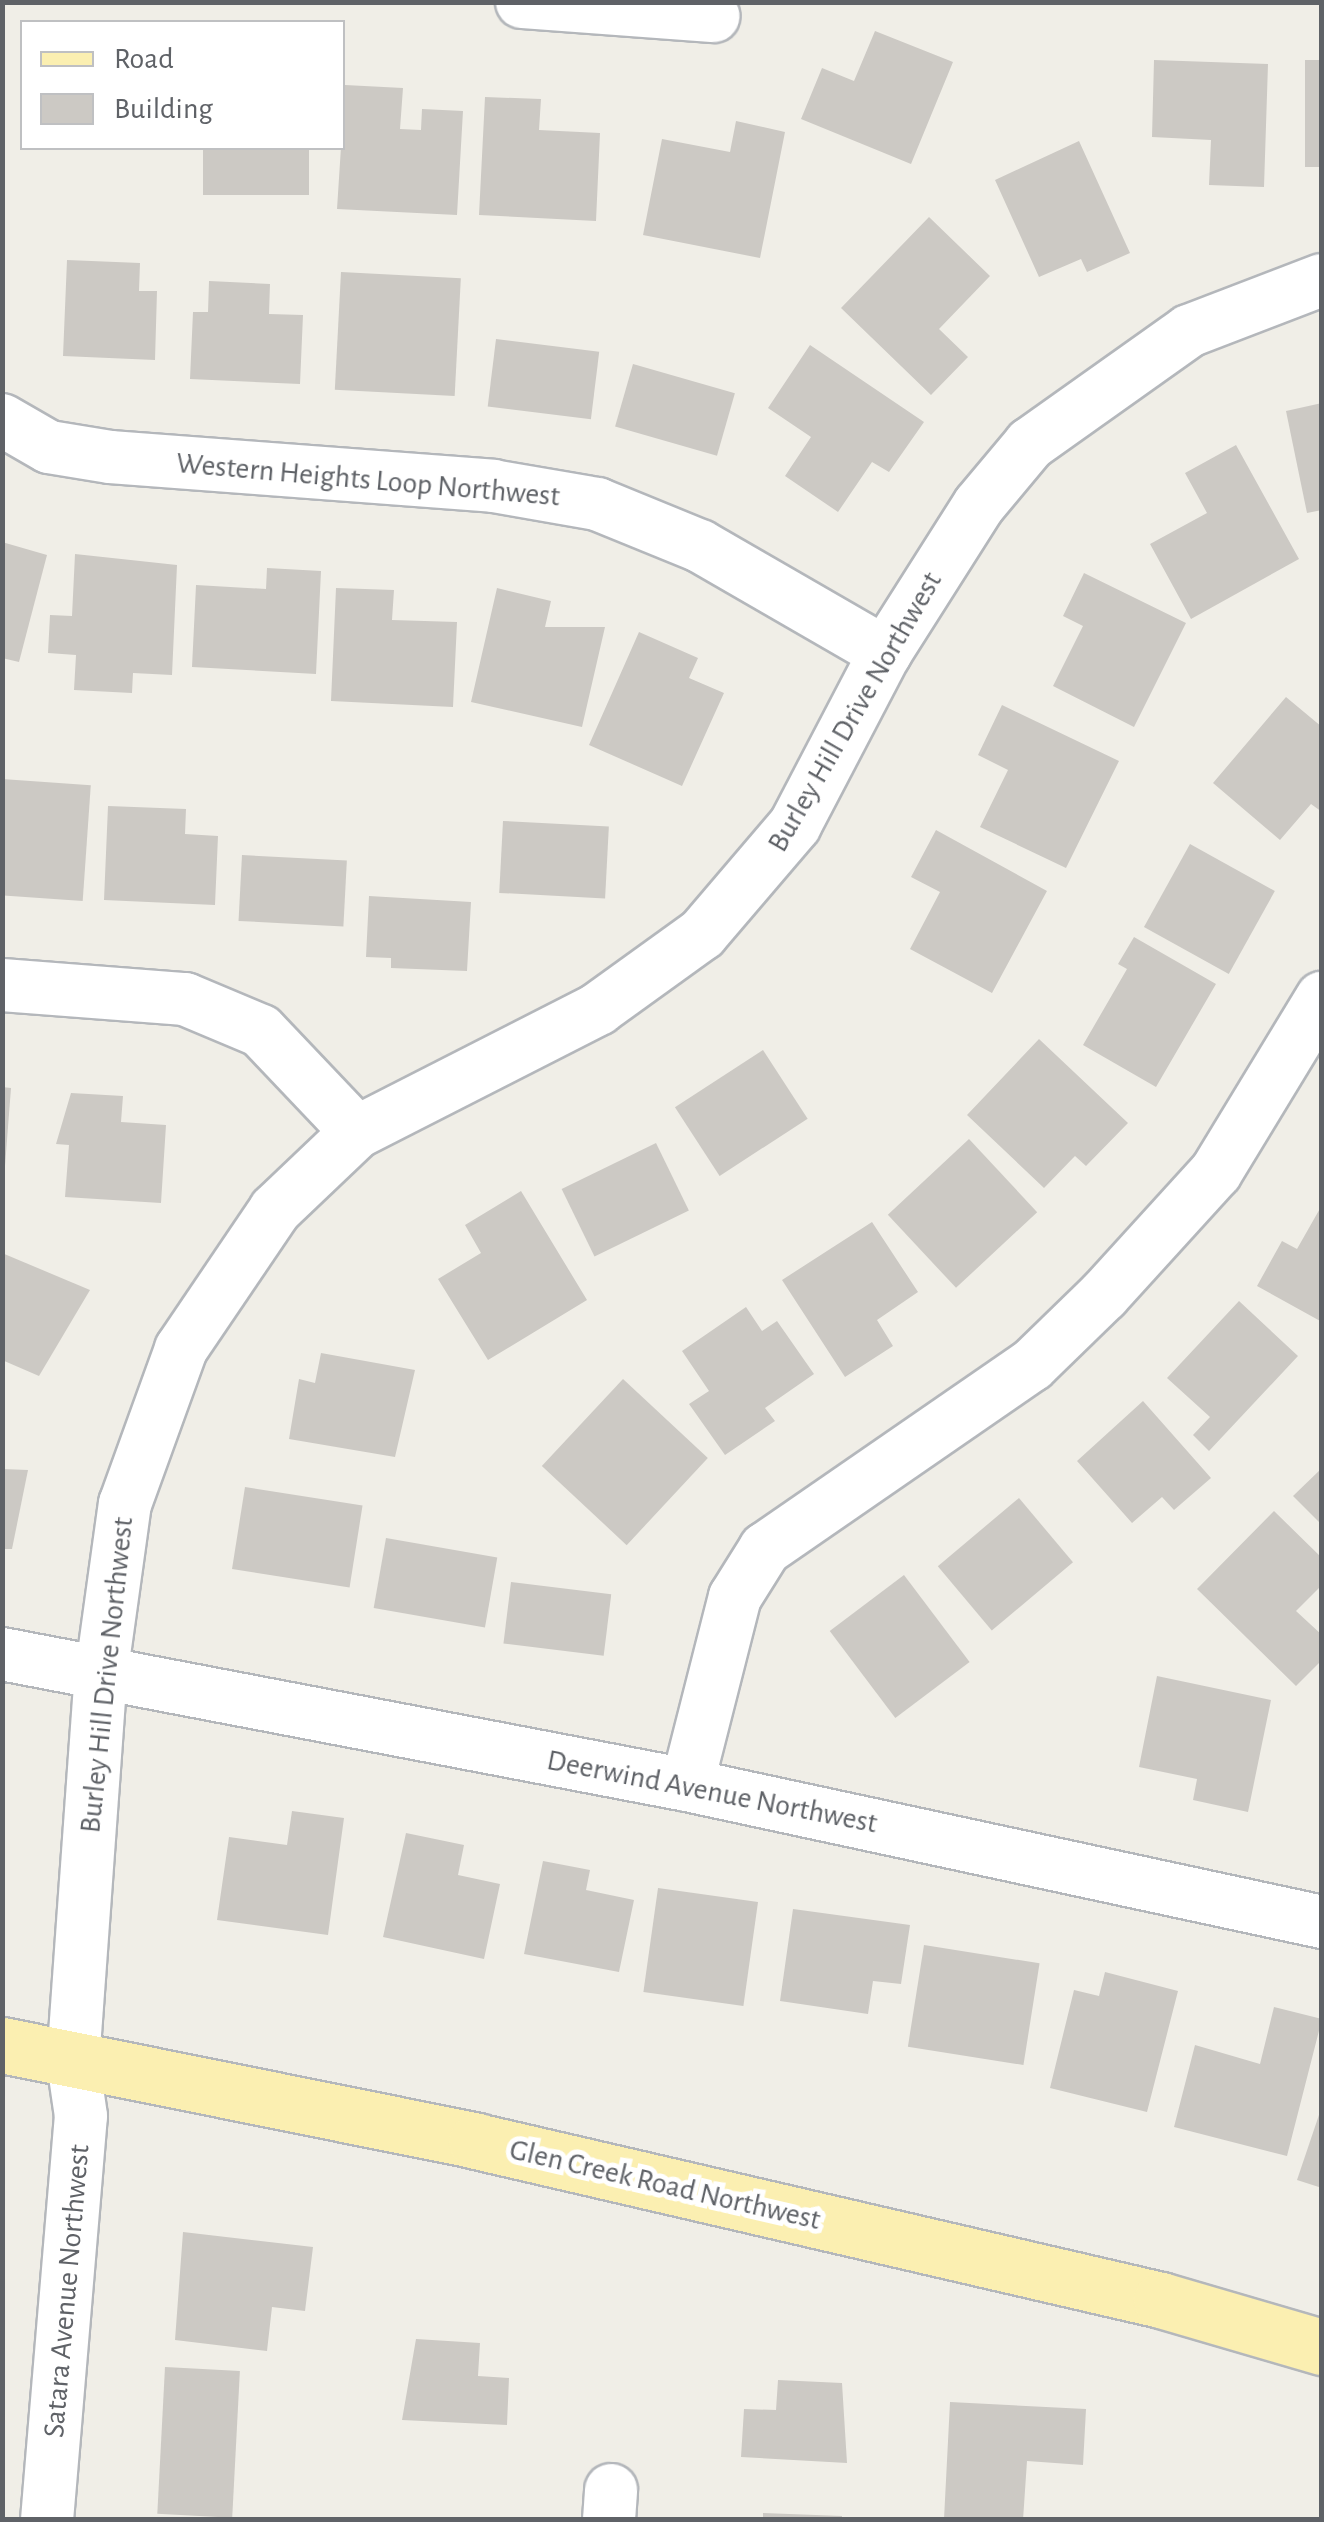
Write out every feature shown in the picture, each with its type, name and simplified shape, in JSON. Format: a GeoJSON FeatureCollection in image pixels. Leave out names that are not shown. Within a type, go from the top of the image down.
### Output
{"type":"FeatureCollection","features":[{"type":"Feature","properties":{"kind":"main road","name":"Glen Creek Road Northwest"},"geometry":{"type":"LineString","coordinates":[[2,2044],[73,2062],[476,2141],[1161,2300],[1322,2347]]}},
{"type":"Feature","properties":{"kind":"street"},"geometry":{"type":"LineString","coordinates":[[522,2],[713,16]]}},
{"type":"Feature","properties":{"kind":"street","name":"Burley Hill Drive Northwest"},"geometry":{"type":"LineString","coordinates":[[73,2062],[101,1676],[136,1458],[181,1349],[276,1210],[357,1132],[598,1010],[702,934],[795,825],[886,653],[979,505],[1030,444],[1189,332],[1322,280]]}},
{"type":"Feature","properties":{"kind":"street","name":"Western Heights Loop Northwest"},"geometry":{"type":"LineString","coordinates":[[2,420],[49,448],[110,457],[493,486],[597,504],[700,546],[886,653]]}},
{"type":"Feature","properties":{"kind":"street"},"geometry":{"type":"LineString","coordinates":[[2,985],[185,999],[262,1031],[357,1132]]}},
{"type":"Feature","properties":{"kind":"street"},"geometry":{"type":"LineString","coordinates":[[688,1785],[736,1597],[765,1549],[1032,1365],[1104,1295],[1216,1172],[1322,998]]}},
{"type":"Feature","properties":{"kind":"street","name":"Deerwind Avenue Northwest"},"geometry":{"type":"LineString","coordinates":[[2,1654],[1318,1906]]}},
{"type":"Feature","properties":{"kind":"street","name":"Satara Avenue Northwest"},"geometry":{"type":"LineString","coordinates":[[47,2520],[82,2116],[73,2062]]}},
{"type":"Feature","properties":{"kind":"building"},"geometry":{"type":"Polygon","coordinates":[[[875,31],[953,62],[911,164],[801,119],[822,68],[854,81],[875,31]]]}},
{"type":"Feature","properties":{"kind":"building"},"geometry":{"type":"Polygon","coordinates":[[[1154,60],[1268,64],[1264,187],[1209,185],[1211,140],[1152,137],[1154,60]]]}},
{"type":"Feature","properties":{"kind":"building"},"geometry":{"type":"Polygon","coordinates":[[[1305,60],[1322,60],[1322,167],[1305,167],[1305,60]]]}},
{"type":"Feature","properties":{"kind":"building"},"geometry":{"type":"Polygon","coordinates":[[[345,85],[403,88],[400,129],[421,130],[422,109],[463,111],[457,215],[337,209],[341,150],[345,150],[345,85]]]}},
{"type":"Feature","properties":{"kind":"building"},"geometry":{"type":"Polygon","coordinates":[[[485,97],[541,99],[539,130],[600,133],[596,221],[479,215],[485,97]]]}},
{"type":"Feature","properties":{"kind":"building"},"geometry":{"type":"Polygon","coordinates":[[[736,121],[785,132],[760,258],[643,235],[662,139],[730,152],[736,121]]]}},
{"type":"Feature","properties":{"kind":"building"},"geometry":{"type":"Polygon","coordinates":[[[1079,141],[1130,253],[1087,272],[1081,259],[1039,277],[995,180],[1079,141]]]}},
{"type":"Feature","properties":{"kind":"building"},"geometry":{"type":"Polygon","coordinates":[[[203,150],[309,150],[309,195],[203,195],[203,150]]]}},
{"type":"Feature","properties":{"kind":"building"},"geometry":{"type":"Polygon","coordinates":[[[929,217],[990,276],[939,329],[968,357],[931,395],[841,308],[929,217]]]}},
{"type":"Feature","properties":{"kind":"building"},"geometry":{"type":"Polygon","coordinates":[[[67,260],[140,263],[139,291],[157,291],[155,360],[63,356],[67,260]]]}},
{"type":"Feature","properties":{"kind":"building"},"geometry":{"type":"Polygon","coordinates":[[[341,272],[461,278],[455,396],[335,390],[341,272]]]}},
{"type":"Feature","properties":{"kind":"building"},"geometry":{"type":"Polygon","coordinates":[[[209,281],[270,284],[269,314],[303,315],[300,384],[190,379],[193,312],[208,312],[209,281]]]}},
{"type":"Feature","properties":{"kind":"building"},"geometry":{"type":"Polygon","coordinates":[[[496,339],[599,352],[591,419],[488,406],[496,339]]]}},
{"type":"Feature","properties":{"kind":"building"},"geometry":{"type":"Polygon","coordinates":[[[810,345],[924,422],[889,472],[872,462],[838,512],[785,476],[811,437],[768,408],[810,345]]]}},
{"type":"Feature","properties":{"kind":"building"},"geometry":{"type":"Polygon","coordinates":[[[633,364],[735,393],[717,456],[615,426],[633,364]]]}},
{"type":"Feature","properties":{"kind":"building"},"geometry":{"type":"Polygon","coordinates":[[[1322,403],[1322,510],[1307,513],[1286,411],[1322,403]]]}},
{"type":"Feature","properties":{"kind":"building"},"geometry":{"type":"Polygon","coordinates":[[[1236,445],[1299,559],[1191,619],[1150,544],[1207,513],[1185,473],[1236,445]]]}},
{"type":"Feature","properties":{"kind":"building"},"geometry":{"type":"Polygon","coordinates":[[[2,542],[47,555],[19,662],[2,658],[2,542]]]}},
{"type":"Feature","properties":{"kind":"building"},"geometry":{"type":"Polygon","coordinates":[[[75,554],[177,565],[172,675],[133,673],[132,693],[74,690],[76,655],[48,653],[50,615],[72,616],[75,554]]]}},
{"type":"Feature","properties":{"kind":"building"},"geometry":{"type":"Polygon","coordinates":[[[267,568],[321,571],[316,674],[192,667],[196,585],[266,589],[267,568]]]}},
{"type":"Feature","properties":{"kind":"building"},"geometry":{"type":"Polygon","coordinates":[[[1084,573],[1186,623],[1134,727],[1053,686],[1083,626],[1063,616],[1084,573]]]}},
{"type":"Feature","properties":{"kind":"building"},"geometry":{"type":"Polygon","coordinates":[[[336,588],[394,590],[392,620],[457,622],[453,707],[331,701],[336,588]]]}},
{"type":"Feature","properties":{"kind":"building"},"geometry":{"type":"Polygon","coordinates":[[[497,588],[551,601],[545,627],[605,627],[582,727],[471,702],[497,588]]]}},
{"type":"Feature","properties":{"kind":"building"},"geometry":{"type":"Polygon","coordinates":[[[639,632],[698,658],[689,678],[724,693],[682,786],[589,745],[639,632]]]}},
{"type":"Feature","properties":{"kind":"building"},"geometry":{"type":"Polygon","coordinates":[[[1286,697],[1322,727],[1322,812],[1311,804],[1280,840],[1213,783],[1286,697]]]}},
{"type":"Feature","properties":{"kind":"building"},"geometry":{"type":"Polygon","coordinates":[[[1002,705],[1119,761],[1066,868],[980,827],[1008,770],[978,755],[1002,705]]]}},
{"type":"Feature","properties":{"kind":"building"},"geometry":{"type":"Polygon","coordinates":[[[2,779],[91,785],[83,901],[2,895],[2,779]]]}},
{"type":"Feature","properties":{"kind":"building"},"geometry":{"type":"Polygon","coordinates":[[[108,806],[186,809],[185,834],[218,836],[215,905],[104,900],[108,806]]]}},
{"type":"Feature","properties":{"kind":"building"},"geometry":{"type":"Polygon","coordinates":[[[503,821],[609,827],[605,898],[499,893],[503,821]]]}},
{"type":"Feature","properties":{"kind":"building"},"geometry":{"type":"Polygon","coordinates":[[[936,830],[1047,891],[992,993],[910,949],[940,892],[911,877],[936,830]]]}},
{"type":"Feature","properties":{"kind":"building"},"geometry":{"type":"Polygon","coordinates":[[[1190,844],[1275,891],[1229,974],[1144,927],[1190,844]]]}},
{"type":"Feature","properties":{"kind":"building"},"geometry":{"type":"Polygon","coordinates":[[[242,855],[347,860],[343,926],[239,921],[242,855]]]}},
{"type":"Feature","properties":{"kind":"building"},"geometry":{"type":"Polygon","coordinates":[[[369,896],[471,902],[467,971],[391,968],[391,958],[366,957],[369,896]]]}},
{"type":"Feature","properties":{"kind":"building"},"geometry":{"type":"Polygon","coordinates":[[[1134,937],[1216,984],[1156,1087],[1083,1045],[1127,969],[1118,964],[1134,937]]]}},
{"type":"Feature","properties":{"kind":"building"},"geometry":{"type":"Polygon","coordinates":[[[1039,1039],[1128,1123],[1086,1166],[1075,1156],[1044,1188],[967,1115],[1039,1039]]]}},
{"type":"Feature","properties":{"kind":"building"},"geometry":{"type":"Polygon","coordinates":[[[763,1050],[808,1119],[720,1176],[675,1107],[763,1050]]]}},
{"type":"Feature","properties":{"kind":"building"},"geometry":{"type":"Polygon","coordinates":[[[2,1087],[11,1088],[5,1166],[2,1166],[2,1087]]]}},
{"type":"Feature","properties":{"kind":"building"},"geometry":{"type":"Polygon","coordinates":[[[71,1093],[123,1096],[121,1122],[166,1125],[161,1203],[65,1197],[69,1145],[56,1144],[71,1093]]]}},
{"type":"Feature","properties":{"kind":"building"},"geometry":{"type":"Polygon","coordinates":[[[969,1139],[1037,1212],[956,1288],[888,1215],[969,1139]]]}},
{"type":"Feature","properties":{"kind":"building"},"geometry":{"type":"Polygon","coordinates":[[[656,1143],[689,1210],[595,1256],[562,1189],[656,1143]]]}},
{"type":"Feature","properties":{"kind":"building"},"geometry":{"type":"Polygon","coordinates":[[[521,1191],[587,1300],[488,1360],[438,1279],[481,1253],[465,1225],[521,1191]]]}},
{"type":"Feature","properties":{"kind":"building"},"geometry":{"type":"Polygon","coordinates":[[[1322,1205],[1322,1322],[1257,1286],[1282,1241],[1297,1249],[1322,1205]]]}},
{"type":"Feature","properties":{"kind":"building"},"geometry":{"type":"Polygon","coordinates":[[[872,1222],[918,1292],[877,1320],[893,1346],[845,1377],[782,1280],[872,1222]]]}},
{"type":"Feature","properties":{"kind":"building"},"geometry":{"type":"Polygon","coordinates":[[[2,1253],[90,1290],[39,1376],[2,1360],[2,1253]]]}},
{"type":"Feature","properties":{"kind":"building"},"geometry":{"type":"Polygon","coordinates":[[[1239,1301],[1298,1356],[1209,1451],[1193,1435],[1210,1417],[1167,1378],[1239,1301]]]}},
{"type":"Feature","properties":{"kind":"building"},"geometry":{"type":"Polygon","coordinates":[[[746,1307],[762,1331],[777,1321],[814,1374],[765,1408],[775,1421],[725,1455],[689,1404],[709,1391],[682,1351],[746,1307]]]}},
{"type":"Feature","properties":{"kind":"building"},"geometry":{"type":"Polygon","coordinates":[[[321,1353],[415,1370],[395,1457],[289,1439],[299,1379],[315,1383],[321,1353]]]}},
{"type":"Feature","properties":{"kind":"building"},"geometry":{"type":"Polygon","coordinates":[[[623,1379],[708,1458],[627,1545],[542,1466],[623,1379]]]}},
{"type":"Feature","properties":{"kind":"building"},"geometry":{"type":"Polygon","coordinates":[[[1143,1401],[1211,1478],[1174,1510],[1162,1497],[1132,1523],[1077,1461],[1143,1401]]]}},
{"type":"Feature","properties":{"kind":"building"},"geometry":{"type":"Polygon","coordinates":[[[1322,1468],[1322,1525],[1293,1496],[1322,1468]]]}},
{"type":"Feature","properties":{"kind":"building"},"geometry":{"type":"Polygon","coordinates":[[[2,1469],[28,1470],[12,1549],[2,1549],[2,1469]]]}},
{"type":"Feature","properties":{"kind":"building"},"geometry":{"type":"Polygon","coordinates":[[[245,1487],[363,1506],[350,1588],[232,1569],[245,1487]]]}},
{"type":"Feature","properties":{"kind":"building"},"geometry":{"type":"Polygon","coordinates":[[[1019,1498],[1073,1562],[992,1630],[938,1566],[1019,1498]]]}},
{"type":"Feature","properties":{"kind":"building"},"geometry":{"type":"Polygon","coordinates":[[[1274,1511],[1322,1558],[1322,1585],[1296,1611],[1322,1635],[1322,1660],[1296,1686],[1197,1589],[1274,1511]]]}},
{"type":"Feature","properties":{"kind":"building"},"geometry":{"type":"Polygon","coordinates":[[[386,1538],[497,1558],[485,1628],[374,1608],[386,1538]]]}},
{"type":"Feature","properties":{"kind":"building"},"geometry":{"type":"Polygon","coordinates":[[[904,1575],[970,1662],[895,1718],[830,1631],[904,1575]]]}},
{"type":"Feature","properties":{"kind":"building"},"geometry":{"type":"Polygon","coordinates":[[[511,1582],[611,1594],[604,1656],[503,1644],[511,1582]]]}},
{"type":"Feature","properties":{"kind":"building"},"geometry":{"type":"Polygon","coordinates":[[[1157,1676],[1271,1700],[1248,1812],[1193,1800],[1197,1779],[1139,1767],[1157,1676]]]}},
{"type":"Feature","properties":{"kind":"building"},"geometry":{"type":"Polygon","coordinates":[[[292,1811],[344,1818],[328,1935],[217,1920],[229,1837],[287,1845],[292,1811]]]}},
{"type":"Feature","properties":{"kind":"building"},"geometry":{"type":"Polygon","coordinates":[[[406,1833],[464,1845],[458,1875],[500,1884],[484,1959],[383,1937],[406,1833]]]}},
{"type":"Feature","properties":{"kind":"building"},"geometry":{"type":"Polygon","coordinates":[[[543,1861],[590,1870],[586,1890],[634,1900],[619,1972],[524,1954],[543,1861]]]}},
{"type":"Feature","properties":{"kind":"building"},"geometry":{"type":"Polygon","coordinates":[[[658,1888],[758,1902],[743,2006],[643,1992],[658,1888]]]}},
{"type":"Feature","properties":{"kind":"building"},"geometry":{"type":"Polygon","coordinates":[[[793,1909],[910,1925],[901,1984],[873,1981],[868,2014],[780,2001],[793,1909]]]}},
{"type":"Feature","properties":{"kind":"building"},"geometry":{"type":"Polygon","coordinates":[[[924,1945],[1040,1963],[1023,2065],[908,2047],[924,1945]]]}},
{"type":"Feature","properties":{"kind":"building"},"geometry":{"type":"Polygon","coordinates":[[[1105,1972],[1178,1991],[1147,2112],[1050,2088],[1074,1990],[1099,1996],[1105,1972]]]}},
{"type":"Feature","properties":{"kind":"building"},"geometry":{"type":"Polygon","coordinates":[[[1274,2007],[1322,2019],[1287,2156],[1174,2127],[1195,2045],[1260,2064],[1274,2007]]]}},
{"type":"Feature","properties":{"kind":"building"},"geometry":{"type":"Polygon","coordinates":[[[1322,2106],[1322,2188],[1297,2180],[1322,2106]]]}},
{"type":"Feature","properties":{"kind":"building"},"geometry":{"type":"Polygon","coordinates":[[[183,2232],[313,2247],[305,2311],[272,2307],[267,2351],[175,2340],[183,2232]]]}},
{"type":"Feature","properties":{"kind":"building"},"geometry":{"type":"Polygon","coordinates":[[[416,2339],[480,2343],[478,2376],[509,2378],[507,2425],[402,2420],[416,2339]]]}},
{"type":"Feature","properties":{"kind":"building"},"geometry":{"type":"Polygon","coordinates":[[[165,2367],[240,2371],[232,2518],[157,2514],[165,2367]]]}},
{"type":"Feature","properties":{"kind":"building"},"geometry":{"type":"Polygon","coordinates":[[[778,2380],[842,2383],[847,2463],[741,2457],[744,2409],[776,2410],[778,2380]]]}},
{"type":"Feature","properties":{"kind":"building"},"geometry":{"type":"Polygon","coordinates":[[[950,2402],[1086,2409],[1083,2465],[1027,2461],[1023,2520],[944,2519],[950,2402]]]}},
{"type":"Feature","properties":{"kind":"building"},"geometry":{"type":"Polygon","coordinates":[[[763,2513],[842,2516],[842,2520],[763,2520],[763,2513]]]}}]}
